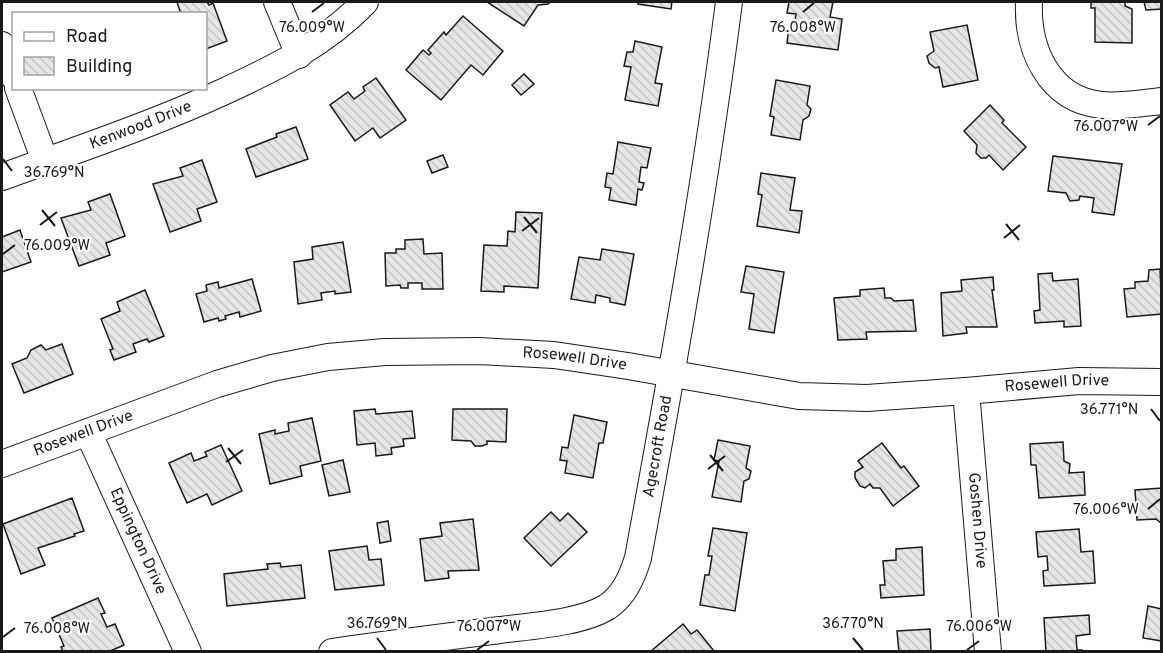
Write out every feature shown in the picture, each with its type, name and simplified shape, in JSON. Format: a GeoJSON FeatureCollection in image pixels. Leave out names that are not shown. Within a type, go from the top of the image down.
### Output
{"type":"FeatureCollection","features":[{"type":"Feature","properties":{"kind":"street"},"geometry":{"type":"LineString","coordinates":[[277,2],[299,55]]}},
{"type":"Feature","properties":{"kind":"street","name":"Kenwood Drive"},"geometry":{"type":"LineString","coordinates":[[2,177],[176,114],[275,69],[322,39],[365,2]]}},
{"type":"Feature","properties":{"kind":"street","name":"Agecroft Road"},"geometry":{"type":"LineString","coordinates":[[332,651],[536,625],[591,615],[609,606],[623,592],[633,574],[638,558],[672,374],[719,83],[729,2]]}},
{"type":"Feature","properties":{"kind":"street"},"geometry":{"type":"LineString","coordinates":[[1029,2],[1028,22],[1032,44],[1041,64],[1054,82],[1068,93],[1083,101],[1101,105],[1123,105],[1161,100]]}},
{"type":"Feature","properties":{"kind":"street"},"geometry":{"type":"LineString","coordinates":[[2,45],[12,72]]}},
{"type":"Feature","properties":{"kind":"street"},"geometry":{"type":"LineString","coordinates":[[19,90],[45,161]]}},
{"type":"Feature","properties":{"kind":"street","name":"Rosewell Drive"},"geometry":{"type":"LineString","coordinates":[[2,464],[217,384],[272,368],[328,357],[385,352],[479,351],[554,355],[799,396],[867,398],[1079,381],[1161,382]]}},
{"type":"Feature","properties":{"kind":"street","name":"Goshen Drive"},"geometry":{"type":"LineString","coordinates":[[966,391],[988,651]]}},
{"type":"Feature","properties":{"kind":"street","name":"Eppington Drive"},"geometry":{"type":"LineString","coordinates":[[88,432],[188,651]]}},
{"type":"Feature","properties":{"kind":"building"},"geometry":{"type":"Polygon","coordinates":[[[177,2],[207,2],[209,5],[213,3],[227,41],[207,49],[207,12],[180,12],[177,2]]]}},
{"type":"Feature","properties":{"kind":"building"},"geometry":{"type":"Polygon","coordinates":[[[487,2],[550,2],[538,5],[524,26],[487,2]]]}},
{"type":"Feature","properties":{"kind":"building"},"geometry":{"type":"Polygon","coordinates":[[[638,2],[672,2],[671,9],[638,4],[638,2]]]}},
{"type":"Feature","properties":{"kind":"building"},"geometry":{"type":"Polygon","coordinates":[[[789,2],[833,2],[830,17],[842,19],[838,50],[787,43],[789,27],[794,28],[796,14],[787,13],[789,2]]]}},
{"type":"Feature","properties":{"kind":"building"},"geometry":{"type":"Polygon","coordinates":[[[1091,2],[1125,2],[1125,6],[1132,9],[1132,43],[1095,42],[1095,8],[1091,8],[1091,2]]]}},
{"type":"Feature","properties":{"kind":"building"},"geometry":{"type":"Polygon","coordinates":[[[1144,2],[1162,2],[1162,9],[1146,10],[1144,2]]]}},
{"type":"Feature","properties":{"kind":"building"},"geometry":{"type":"Polygon","coordinates":[[[463,16],[503,51],[483,75],[471,65],[441,100],[406,70],[423,50],[429,55],[431,53],[428,50],[463,16]]]}},
{"type":"Feature","properties":{"kind":"building"},"geometry":{"type":"Polygon","coordinates":[[[967,25],[978,80],[943,87],[939,67],[935,68],[929,63],[927,56],[934,51],[930,32],[967,25]]]}},
{"type":"Feature","properties":{"kind":"building"},"geometry":{"type":"Polygon","coordinates":[[[635,41],[662,47],[655,83],[662,84],[658,106],[625,100],[631,67],[624,66],[627,52],[633,52],[635,41]]]}},
{"type":"Feature","properties":{"kind":"building"},"geometry":{"type":"Polygon","coordinates":[[[524,74],[534,84],[521,95],[512,85],[524,74]]]}},
{"type":"Feature","properties":{"kind":"building"},"geometry":{"type":"Polygon","coordinates":[[[376,78],[406,120],[380,138],[373,128],[355,141],[330,105],[348,92],[354,99],[365,91],[363,87],[376,78]]]}},
{"type":"Feature","properties":{"kind":"building"},"geometry":{"type":"Polygon","coordinates":[[[776,80],[810,86],[807,105],[811,109],[809,116],[803,120],[800,140],[771,135],[774,117],[770,116],[776,80]]]}},
{"type":"Feature","properties":{"kind":"building"},"geometry":{"type":"Polygon","coordinates":[[[990,105],[1004,120],[1002,123],[1026,147],[1003,170],[989,155],[981,158],[976,153],[977,145],[964,131],[990,105]]]}},
{"type":"Feature","properties":{"kind":"building"},"geometry":{"type":"Polygon","coordinates":[[[296,127],[308,159],[256,177],[246,149],[296,127]]]}},
{"type":"Feature","properties":{"kind":"building"},"geometry":{"type":"Polygon","coordinates":[[[618,142],[651,148],[647,168],[641,167],[639,182],[644,183],[642,190],[638,189],[636,205],[609,200],[611,188],[605,187],[607,173],[613,174],[618,142]]]}},
{"type":"Feature","properties":{"kind":"building"},"geometry":{"type":"Polygon","coordinates":[[[443,155],[448,167],[432,173],[427,161],[443,155]]]}},
{"type":"Feature","properties":{"kind":"building"},"geometry":{"type":"Polygon","coordinates":[[[1053,156],[1122,164],[1114,215],[1092,212],[1094,198],[1080,196],[1079,200],[1070,201],[1066,193],[1048,191],[1053,156]]]}},
{"type":"Feature","properties":{"kind":"building"},"geometry":{"type":"Polygon","coordinates":[[[202,160],[217,202],[197,209],[201,221],[170,232],[153,184],[183,176],[180,168],[202,160]]]}},
{"type":"Feature","properties":{"kind":"building"},"geometry":{"type":"Polygon","coordinates":[[[761,173],[795,178],[790,210],[802,211],[799,233],[757,226],[762,195],[758,194],[761,173]]]}},
{"type":"Feature","properties":{"kind":"building"},"geometry":{"type":"Polygon","coordinates":[[[110,194],[125,236],[106,243],[110,255],[79,266],[61,218],[91,210],[88,202],[110,194]]]}},
{"type":"Feature","properties":{"kind":"building"},"geometry":{"type":"Polygon","coordinates":[[[516,212],[542,213],[538,288],[504,286],[504,292],[481,291],[484,245],[507,246],[508,231],[515,232],[516,212]]]}},
{"type":"Feature","properties":{"kind":"building"},"geometry":{"type":"Polygon","coordinates":[[[20,230],[31,262],[2,272],[2,237],[20,230]]]}},
{"type":"Feature","properties":{"kind":"building"},"geometry":{"type":"Polygon","coordinates":[[[423,239],[424,254],[442,253],[443,289],[422,289],[422,283],[408,283],[408,288],[401,288],[400,285],[386,286],[385,253],[396,253],[396,249],[405,249],[405,240],[423,239]]]}},
{"type":"Feature","properties":{"kind":"building"},"geometry":{"type":"Polygon","coordinates":[[[343,242],[351,292],[321,293],[322,300],[298,304],[294,262],[313,259],[312,247],[343,242]]]}},
{"type":"Feature","properties":{"kind":"building"},"geometry":{"type":"Polygon","coordinates":[[[602,249],[634,254],[625,305],[610,302],[610,298],[596,295],[595,303],[571,299],[579,257],[600,260],[602,249]]]}},
{"type":"Feature","properties":{"kind":"building"},"geometry":{"type":"Polygon","coordinates":[[[746,266],[784,272],[774,333],[749,329],[754,294],[741,292],[746,266]]]}},
{"type":"Feature","properties":{"kind":"building"},"geometry":{"type":"Polygon","coordinates":[[[1160,269],[1162,314],[1127,317],[1124,289],[1135,288],[1135,282],[1148,281],[1149,270],[1160,269]]]}},
{"type":"Feature","properties":{"kind":"building"},"geometry":{"type":"Polygon","coordinates":[[[1052,273],[1053,281],[1078,279],[1081,326],[1064,327],[1064,321],[1035,323],[1034,311],[1040,310],[1038,274],[1052,273]]]}},
{"type":"Feature","properties":{"kind":"building"},"geometry":{"type":"Polygon","coordinates":[[[993,277],[994,290],[992,290],[997,327],[966,327],[967,333],[943,336],[941,293],[962,291],[961,280],[993,277]]]}},
{"type":"Feature","properties":{"kind":"building"},"geometry":{"type":"Polygon","coordinates":[[[252,279],[261,311],[240,317],[239,312],[225,316],[226,319],[219,321],[218,318],[204,322],[196,294],[207,291],[206,285],[218,282],[219,288],[252,279]]]}},
{"type":"Feature","properties":{"kind":"building"},"geometry":{"type":"Polygon","coordinates":[[[884,288],[885,298],[891,298],[894,301],[913,300],[916,331],[866,332],[867,339],[838,340],[834,298],[860,296],[860,290],[884,288]]]}},
{"type":"Feature","properties":{"kind":"building"},"geometry":{"type":"Polygon","coordinates":[[[145,290],[164,336],[149,342],[147,339],[133,344],[136,352],[114,360],[110,350],[113,349],[101,319],[120,311],[117,302],[145,290]]]}},
{"type":"Feature","properties":{"kind":"building"},"geometry":{"type":"Polygon","coordinates":[[[62,344],[73,374],[24,393],[12,364],[27,358],[31,350],[41,345],[46,350],[62,344]]]}},
{"type":"Feature","properties":{"kind":"building"},"geometry":{"type":"Polygon","coordinates":[[[375,409],[376,414],[412,411],[415,438],[403,439],[404,446],[391,448],[392,454],[376,456],[375,443],[357,445],[354,411],[375,409]]]}},
{"type":"Feature","properties":{"kind":"building"},"geometry":{"type":"Polygon","coordinates":[[[453,409],[507,409],[506,442],[487,441],[487,444],[475,446],[471,441],[452,440],[453,409]]]}},
{"type":"Feature","properties":{"kind":"building"},"geometry":{"type":"Polygon","coordinates":[[[574,415],[607,422],[603,443],[599,443],[593,478],[565,473],[567,461],[560,460],[562,447],[568,448],[574,415]]]}},
{"type":"Feature","properties":{"kind":"building"},"geometry":{"type":"Polygon","coordinates":[[[312,418],[321,461],[300,466],[302,476],[270,484],[259,434],[275,430],[275,434],[289,431],[288,423],[312,418]]]}},
{"type":"Feature","properties":{"kind":"building"},"geometry":{"type":"Polygon","coordinates":[[[718,440],[750,446],[746,468],[751,471],[749,479],[744,481],[741,502],[712,497],[719,461],[714,460],[718,440]]]}},
{"type":"Feature","properties":{"kind":"building"},"geometry":{"type":"Polygon","coordinates":[[[1063,442],[1064,461],[1070,464],[1069,473],[1084,472],[1085,495],[1039,498],[1036,465],[1031,465],[1030,444],[1063,442]]]}},
{"type":"Feature","properties":{"kind":"building"},"geometry":{"type":"Polygon","coordinates":[[[882,443],[901,468],[904,466],[919,486],[893,506],[880,488],[873,488],[870,484],[865,488],[860,486],[855,478],[855,472],[863,467],[858,461],[882,443]]]}},
{"type":"Feature","properties":{"kind":"building"},"geometry":{"type":"Polygon","coordinates":[[[221,445],[242,491],[212,505],[207,494],[187,503],[169,463],[191,453],[194,461],[207,456],[205,452],[221,445]]]}},
{"type":"Feature","properties":{"kind":"building"},"geometry":{"type":"Polygon","coordinates":[[[343,460],[350,492],[329,496],[322,465],[343,460]]]}},
{"type":"Feature","properties":{"kind":"building"},"geometry":{"type":"Polygon","coordinates":[[[1162,488],[1162,524],[1156,519],[1137,520],[1135,490],[1162,488]]]}},
{"type":"Feature","properties":{"kind":"building"},"geometry":{"type":"Polygon","coordinates":[[[72,498],[84,531],[38,548],[45,565],[21,574],[3,524],[72,498]]]}},
{"type":"Feature","properties":{"kind":"building"},"geometry":{"type":"Polygon","coordinates":[[[551,512],[560,521],[568,513],[587,532],[551,566],[524,538],[551,512]]]}},
{"type":"Feature","properties":{"kind":"building"},"geometry":{"type":"Polygon","coordinates":[[[473,519],[479,570],[448,571],[449,578],[425,581],[420,539],[442,536],[440,523],[473,519]]]}},
{"type":"Feature","properties":{"kind":"building"},"geometry":{"type":"Polygon","coordinates":[[[388,521],[391,541],[380,543],[377,523],[388,521]]]}},
{"type":"Feature","properties":{"kind":"building"},"geometry":{"type":"Polygon","coordinates":[[[713,528],[747,533],[735,611],[700,605],[705,575],[709,575],[712,556],[708,556],[713,528]]]}},
{"type":"Feature","properties":{"kind":"building"},"geometry":{"type":"Polygon","coordinates":[[[1079,529],[1081,552],[1093,551],[1095,583],[1044,586],[1043,571],[1048,570],[1047,556],[1038,557],[1036,532],[1079,529]]]}},
{"type":"Feature","properties":{"kind":"building"},"geometry":{"type":"Polygon","coordinates":[[[367,546],[369,560],[381,559],[384,585],[335,590],[329,551],[367,546]]]}},
{"type":"Feature","properties":{"kind":"building"},"geometry":{"type":"Polygon","coordinates":[[[922,547],[924,595],[881,598],[880,585],[885,585],[883,561],[896,560],[896,549],[922,547]]]}},
{"type":"Feature","properties":{"kind":"building"},"geometry":{"type":"Polygon","coordinates":[[[280,563],[281,567],[301,565],[305,598],[227,606],[224,574],[268,569],[267,564],[280,563]]]}},
{"type":"Feature","properties":{"kind":"building"},"geometry":{"type":"Polygon","coordinates":[[[98,598],[105,613],[101,614],[107,627],[115,624],[124,645],[108,652],[63,652],[61,647],[64,646],[52,618],[98,598]]]}},
{"type":"Feature","properties":{"kind":"building"},"geometry":{"type":"Polygon","coordinates":[[[1148,606],[1162,609],[1162,641],[1143,638],[1148,606]]]}},
{"type":"Feature","properties":{"kind":"building"},"geometry":{"type":"Polygon","coordinates":[[[1089,615],[1090,634],[1076,636],[1077,650],[1082,650],[1082,652],[1046,652],[1044,618],[1089,615]]]}},
{"type":"Feature","properties":{"kind":"building"},"geometry":{"type":"Polygon","coordinates":[[[683,624],[691,634],[697,630],[714,651],[650,652],[683,624]]]}},
{"type":"Feature","properties":{"kind":"building"},"geometry":{"type":"Polygon","coordinates":[[[930,629],[931,652],[899,652],[897,631],[930,629]]]}}]}
